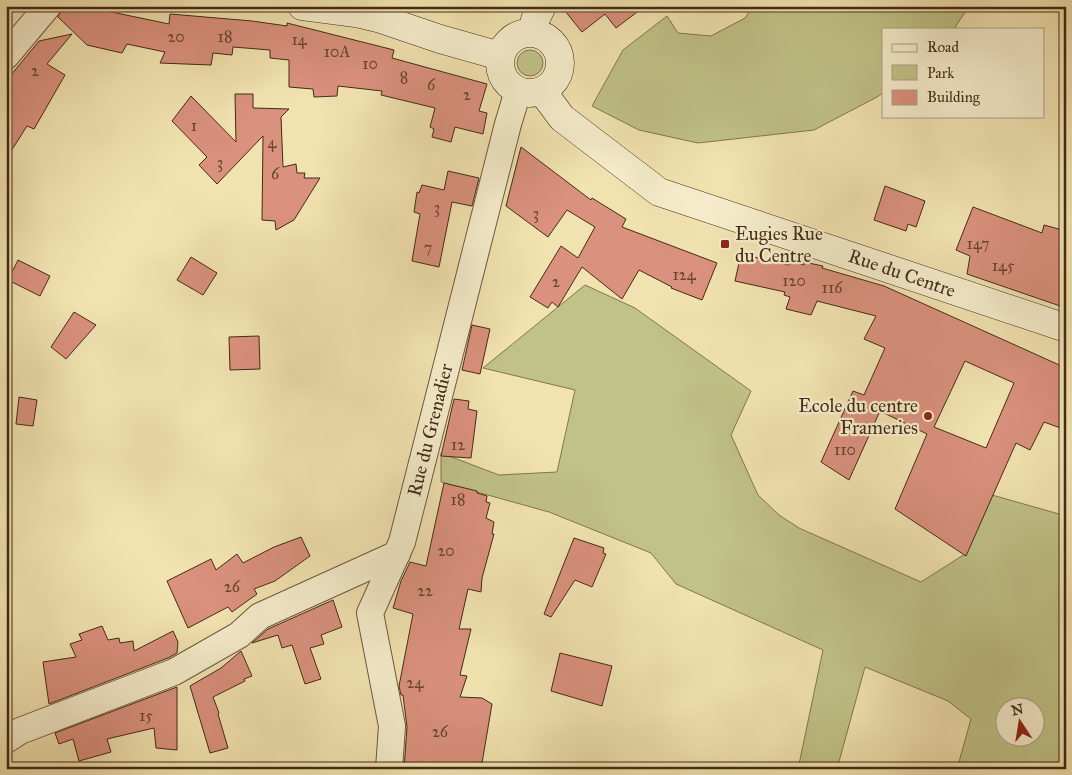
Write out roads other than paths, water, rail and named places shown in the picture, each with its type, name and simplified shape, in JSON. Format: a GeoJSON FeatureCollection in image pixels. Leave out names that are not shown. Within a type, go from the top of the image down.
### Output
{"type":"FeatureCollection","features":[{"type":"Feature","properties":{"kind":"street"},"geometry":{"type":"LineString","coordinates":[[6,56],[48,6]]}},
{"type":"Feature","properties":{"kind":"street"},"geometry":{"type":"LineString","coordinates":[[302,6],[356,13],[381,19],[440,39],[500,56]]}},
{"type":"Feature","properties":{"kind":"street"},"geometry":{"type":"LineString","coordinates":[[533,32],[534,20],[542,6]]}},
{"type":"Feature","properties":{"kind":"street"},"geometry":{"type":"LineString","coordinates":[[533,32],[542,35],[556,47],[560,57],[557,76],[551,84],[530,91],[509,86],[499,67],[500,56],[504,46],[514,37],[533,32]]}},
{"type":"Feature","properties":{"kind":"street","name":"Rue du Centre"},"geometry":{"type":"LineString","coordinates":[[530,91],[562,118],[659,192],[1066,328]]}},
{"type":"Feature","properties":{"kind":"street","name":"Rue du Grenadier"},"geometry":{"type":"LineString","coordinates":[[389,769],[392,726],[370,613],[402,542],[508,124],[530,91]]}},
{"type":"Feature","properties":{"kind":"street"},"geometry":{"type":"LineString","coordinates":[[6,740],[20,731],[174,672],[239,636],[260,616],[396,554]]}},
{"type":"Feature","properties":{"kind":"place","name":"Eugies Rue du Centre"},"geometry":{"type":"Point","coordinates":[725,244]}},
{"type":"Feature","properties":{"kind":"place","name":"Ecole du centre Frameries"},"geometry":{"type":"Point","coordinates":[928,416]}}]}
